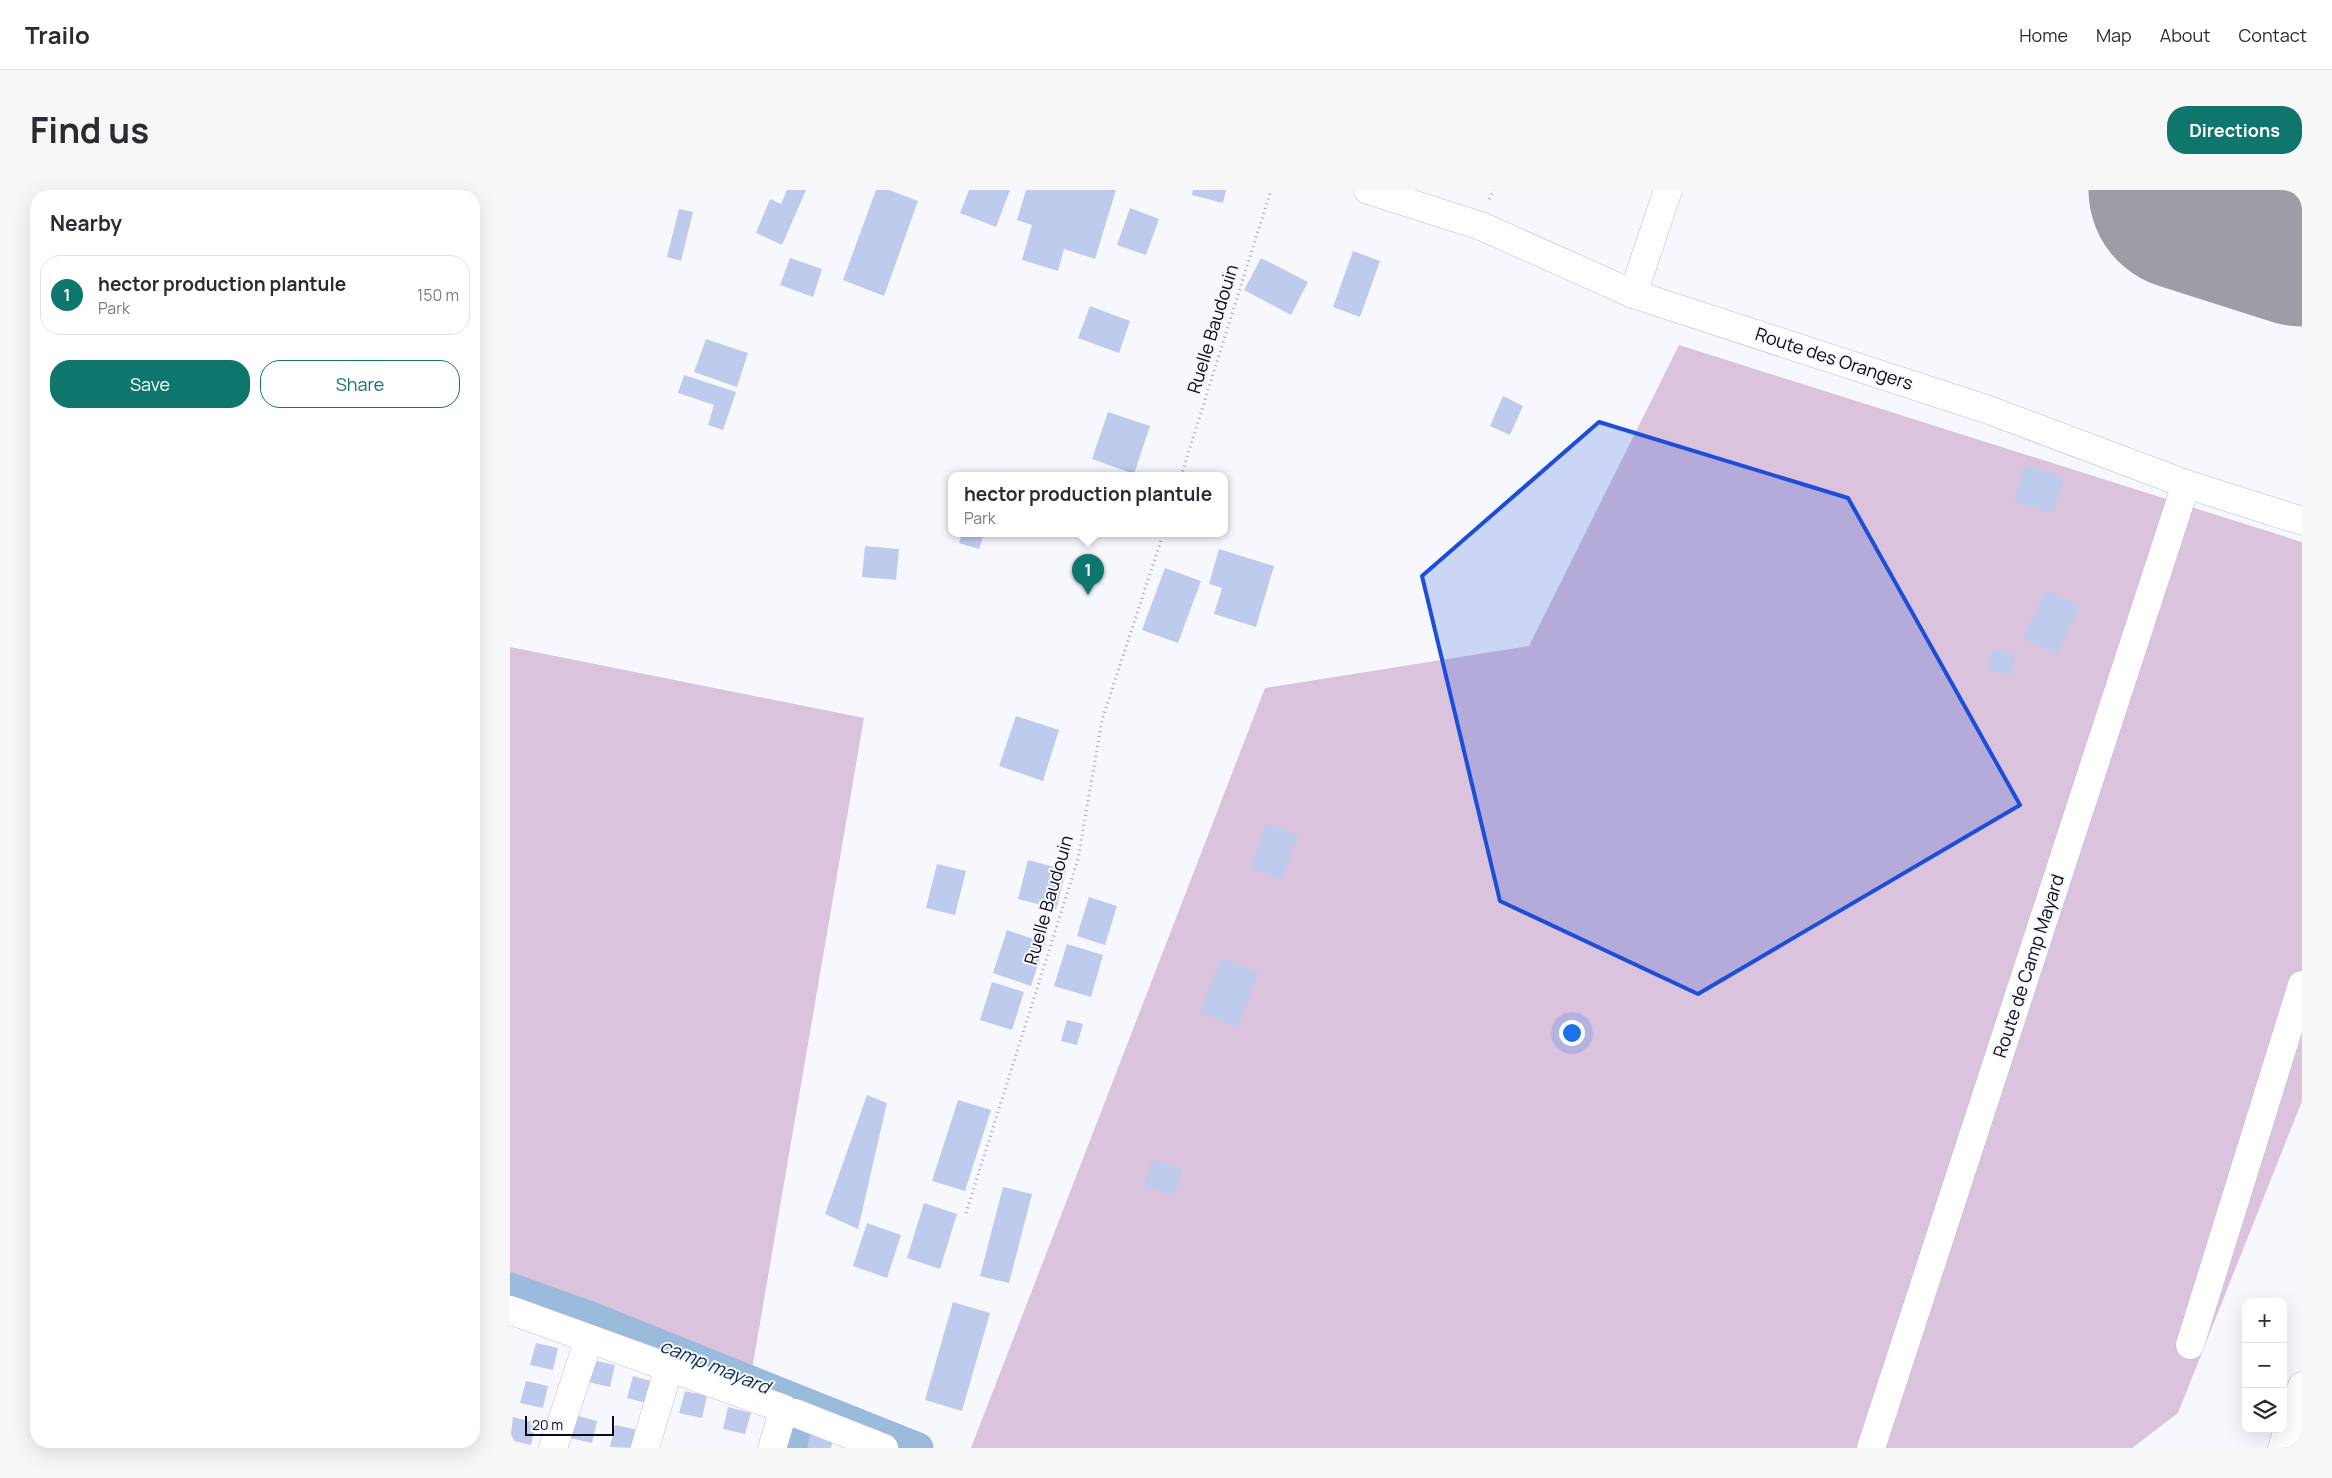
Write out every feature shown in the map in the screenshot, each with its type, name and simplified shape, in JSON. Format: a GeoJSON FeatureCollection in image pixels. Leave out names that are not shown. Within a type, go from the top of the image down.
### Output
{"type":"FeatureCollection","features":[{"type":"Feature","properties":{"kind":"street","name":"Route des Orangers"},"geometry":{"type":"LineString","coordinates":[[1368,190],[1481,226],[1633,294],[1989,410],[2186,484],[2302,521]]}},
{"type":"Feature","properties":{"kind":"street"},"geometry":{"type":"LineString","coordinates":[[1633,294],[1668,190]]}},
{"type":"Feature","properties":{"kind":"street","name":"Route de Camp Mayard"},"geometry":{"type":"LineString","coordinates":[[1871,1448],[2186,484]]}},
{"type":"Feature","properties":{"kind":"street"},"geometry":{"type":"LineString","coordinates":[[2190,1345],[2302,985]]}},
{"type":"Feature","properties":{"kind":"street"},"geometry":{"type":"LineString","coordinates":[[510,1310],[784,1409],[772,1448]]}},
{"type":"Feature","properties":{"kind":"street"},"geometry":{"type":"LineString","coordinates":[[553,1448],[589,1339]]}},
{"type":"Feature","properties":{"kind":"street"},"geometry":{"type":"LineString","coordinates":[[645,1448],[669,1367]]}},
{"type":"Feature","properties":{"kind":"street"},"geometry":{"type":"LineString","coordinates":[[2282,1448],[2302,1386]]}},
{"type":"Feature","properties":{"kind":"street"},"geometry":{"type":"LineString","coordinates":[[805,1417],[881,1447]]}},
{"type":"Feature","properties":{"kind":"path","name":"Ruelle Baudouin"},"geometry":{"type":"LineString","coordinates":[[1182,472],[1271,190]]}},
{"type":"Feature","properties":{"kind":"path","name":"Ruelle Baudouin"},"geometry":{"type":"LineString","coordinates":[[966,1213],[1078,859],[1102,720],[1162,537]]}},
{"type":"Feature","properties":{"kind":"highlighted area"},"geometry":{"type":"Polygon","coordinates":[[[1599,422],[1848,498],[2020,805],[1698,994],[1500,901],[1422,576],[1599,422]]]}},
{"type":"Feature","properties":{"kind":"shaded area"},"geometry":{"type":"Polygon","coordinates":[[[1679,345],[2302,542],[2302,1101],[2178,1413],[2132,1448],[971,1448],[1265,688],[1529,646],[1679,345]]]}},
{"type":"Feature","properties":{"kind":"shaded area"},"geometry":{"type":"Polygon","coordinates":[[[510,647],[864,718],[751,1375],[510,1294],[510,647]]]}},
{"type":"Feature","properties":{"kind":"building"},"geometry":{"type":"Polygon","coordinates":[[[787,190],[806,190],[782,245],[756,233],[770,199],[781,204],[787,190]]]}},
{"type":"Feature","properties":{"kind":"building"},"geometry":{"type":"Polygon","coordinates":[[[876,190],[889,190],[918,201],[884,296],[843,280],[876,190]]]}},
{"type":"Feature","properties":{"kind":"building"},"geometry":{"type":"Polygon","coordinates":[[[969,190],[1010,190],[996,227],[960,213],[969,190]]]}},
{"type":"Feature","properties":{"kind":"building"},"geometry":{"type":"Polygon","coordinates":[[[1026,190],[1116,190],[1095,259],[1064,249],[1058,271],[1022,260],[1032,225],[1017,220],[1026,190]]]}},
{"type":"Feature","properties":{"kind":"building"},"geometry":{"type":"Polygon","coordinates":[[[1193,190],[1226,190],[1223,203],[1192,195],[1193,190]]]}},
{"type":"Feature","properties":{"kind":"building"},"geometry":{"type":"Polygon","coordinates":[[[1130,208],[1159,219],[1146,255],[1117,245],[1130,208]]]}},
{"type":"Feature","properties":{"kind":"building"},"geometry":{"type":"Polygon","coordinates":[[[679,209],[693,212],[681,261],[667,257],[679,209]]]}},
{"type":"Feature","properties":{"kind":"building"},"geometry":{"type":"Polygon","coordinates":[[[1353,251],[1380,261],[1360,317],[1333,307],[1353,251]]]}},
{"type":"Feature","properties":{"kind":"building"},"geometry":{"type":"Polygon","coordinates":[[[790,258],[822,269],[813,297],[780,285],[790,258]]]}},
{"type":"Feature","properties":{"kind":"building"},"geometry":{"type":"Polygon","coordinates":[[[1261,258],[1308,282],[1291,315],[1244,290],[1261,258]]]}},
{"type":"Feature","properties":{"kind":"building"},"geometry":{"type":"Polygon","coordinates":[[[1090,306],[1130,321],[1119,353],[1078,338],[1090,306]]]}},
{"type":"Feature","properties":{"kind":"building"},"geometry":{"type":"Polygon","coordinates":[[[706,339],[748,353],[737,387],[694,372],[706,339]]]}},
{"type":"Feature","properties":{"kind":"building"},"geometry":{"type":"Polygon","coordinates":[[[684,375],[736,392],[723,430],[708,425],[714,405],[678,393],[684,375]]]}},
{"type":"Feature","properties":{"kind":"building"},"geometry":{"type":"Polygon","coordinates":[[[1503,396],[1523,406],[1510,435],[1490,426],[1503,396]]]}},
{"type":"Feature","properties":{"kind":"building"},"geometry":{"type":"Polygon","coordinates":[[[1108,412],[1150,426],[1135,472],[1128,472],[1092,459],[1108,412]]]}},
{"type":"Feature","properties":{"kind":"building"},"geometry":{"type":"Polygon","coordinates":[[[2024,465],[2064,477],[2053,513],[2014,502],[2024,465]]]}},
{"type":"Feature","properties":{"kind":"building"},"geometry":{"type":"Polygon","coordinates":[[[961,537],[983,537],[979,549],[959,543],[961,537]]]}},
{"type":"Feature","properties":{"kind":"building"},"geometry":{"type":"Polygon","coordinates":[[[865,546],[899,549],[896,580],[862,577],[865,546]]]}},
{"type":"Feature","properties":{"kind":"building"},"geometry":{"type":"Polygon","coordinates":[[[1219,549],[1274,566],[1256,627],[1214,614],[1222,588],[1209,584],[1219,549]]]}},
{"type":"Feature","properties":{"kind":"building"},"geometry":{"type":"Polygon","coordinates":[[[1165,568],[1201,581],[1178,643],[1142,630],[1165,568]]]}},
{"type":"Feature","properties":{"kind":"building"},"geometry":{"type":"Polygon","coordinates":[[[2046,590],[2080,606],[2057,654],[2023,638],[2046,590]]]}},
{"type":"Feature","properties":{"kind":"building"},"geometry":{"type":"Polygon","coordinates":[[[1993,649],[2015,654],[2011,675],[1989,670],[1993,649]]]}},
{"type":"Feature","properties":{"kind":"building"},"geometry":{"type":"Polygon","coordinates":[[[1016,716],[1059,730],[1043,781],[999,766],[1016,716]]]}},
{"type":"Feature","properties":{"kind":"building"},"geometry":{"type":"Polygon","coordinates":[[[1266,824],[1298,835],[1282,880],[1250,868],[1266,824]]]}},
{"type":"Feature","properties":{"kind":"building"},"geometry":{"type":"Polygon","coordinates":[[[1028,860],[1066,870],[1056,909],[1018,899],[1028,860]]]}},
{"type":"Feature","properties":{"kind":"building"},"geometry":{"type":"Polygon","coordinates":[[[937,864],[966,871],[955,915],[926,908],[937,864]]]}},
{"type":"Feature","properties":{"kind":"building"},"geometry":{"type":"Polygon","coordinates":[[[1089,897],[1117,906],[1105,945],[1077,936],[1089,897]]]}},
{"type":"Feature","properties":{"kind":"building"},"geometry":{"type":"Polygon","coordinates":[[[1007,930],[1045,943],[1031,986],[993,973],[1007,930]]]}},
{"type":"Feature","properties":{"kind":"building"},"geometry":{"type":"Polygon","coordinates":[[[1067,944],[1103,955],[1091,997],[1054,986],[1067,944]]]}},
{"type":"Feature","properties":{"kind":"building"},"geometry":{"type":"Polygon","coordinates":[[[1221,958],[1258,972],[1238,1027],[1200,1013],[1221,958]]]}},
{"type":"Feature","properties":{"kind":"building"},"geometry":{"type":"Polygon","coordinates":[[[992,982],[1024,992],[1012,1030],[980,1020],[992,982]]]}},
{"type":"Feature","properties":{"kind":"building"},"geometry":{"type":"Polygon","coordinates":[[[1067,1020],[1083,1024],[1077,1045],[1061,1041],[1067,1020]]]}},
{"type":"Feature","properties":{"kind":"building"},"geometry":{"type":"Polygon","coordinates":[[[867,1095],[887,1103],[858,1229],[825,1214],[867,1095]]]}},
{"type":"Feature","properties":{"kind":"building"},"geometry":{"type":"Polygon","coordinates":[[[958,1100],[991,1110],[965,1191],[932,1181],[958,1100]]]}},
{"type":"Feature","properties":{"kind":"building"},"geometry":{"type":"Polygon","coordinates":[[[1152,1160],[1182,1169],[1174,1196],[1144,1186],[1152,1160]]]}},
{"type":"Feature","properties":{"kind":"building"},"geometry":{"type":"Polygon","coordinates":[[[1003,1187],[1032,1194],[1009,1283],[980,1276],[1003,1187]]]}},
{"type":"Feature","properties":{"kind":"building"},"geometry":{"type":"Polygon","coordinates":[[[924,1203],[957,1214],[940,1269],[907,1258],[924,1203]]]}},
{"type":"Feature","properties":{"kind":"building"},"geometry":{"type":"Polygon","coordinates":[[[867,1223],[901,1235],[887,1278],[853,1266],[867,1223]]]}},
{"type":"Feature","properties":{"kind":"building"},"geometry":{"type":"Polygon","coordinates":[[[953,1302],[990,1313],[962,1411],[925,1400],[953,1302]]]}},
{"type":"Feature","properties":{"kind":"building"},"geometry":{"type":"Polygon","coordinates":[[[536,1343],[558,1348],[553,1370],[530,1365],[536,1343]]]}},
{"type":"Feature","properties":{"kind":"building"},"geometry":{"type":"Polygon","coordinates":[[[593,1360],[615,1365],[610,1387],[588,1382],[593,1360]]]}},
{"type":"Feature","properties":{"kind":"building"},"geometry":{"type":"Polygon","coordinates":[[[633,1376],[655,1382],[650,1404],[627,1398],[633,1376]]]}},
{"type":"Feature","properties":{"kind":"building"},"geometry":{"type":"Polygon","coordinates":[[[526,1381],[548,1386],[543,1408],[520,1403],[526,1381]]]}},
{"type":"Feature","properties":{"kind":"building"},"geometry":{"type":"Polygon","coordinates":[[[685,1391],[707,1396],[702,1418],[679,1413],[685,1391]]]}},
{"type":"Feature","properties":{"kind":"building"},"geometry":{"type":"Polygon","coordinates":[[[728,1407],[751,1413],[745,1434],[723,1429],[728,1407]]]}},
{"type":"Feature","properties":{"kind":"building"},"geometry":{"type":"Polygon","coordinates":[[[575,1415],[597,1421],[592,1443],[570,1438],[575,1415]]]}},
{"type":"Feature","properties":{"kind":"building"},"geometry":{"type":"Polygon","coordinates":[[[513,1417],[536,1423],[531,1445],[510,1440],[513,1417]]]}},
{"type":"Feature","properties":{"kind":"building"},"geometry":{"type":"Polygon","coordinates":[[[615,1425],[638,1430],[634,1448],[610,1447],[615,1425]]]}},
{"type":"Feature","properties":{"kind":"building"},"geometry":{"type":"Polygon","coordinates":[[[810,1435],[833,1441],[831,1448],[807,1448],[810,1435]]]}},
{"type":"Feature","properties":{"kind":"waterway","name":"camp mayard"},"geometry":{"type":"LineString","coordinates":[[510,1288],[588,1316],[918,1448]]}},
{"type":"Feature","properties":{"kind":"waterway"},"geometry":{"type":"LineString","coordinates":[[799,1448],[812,1407]]}},
{"type":"Feature","properties":{"kind":"runway"},"geometry":{"type":"LineString","coordinates":[[2189,190],[2302,226]]}},
{"type":"Feature","properties":{"kind":"place","name":"hector production plantule"},"geometry":{"type":"Point","coordinates":[1088,595]}}]}
